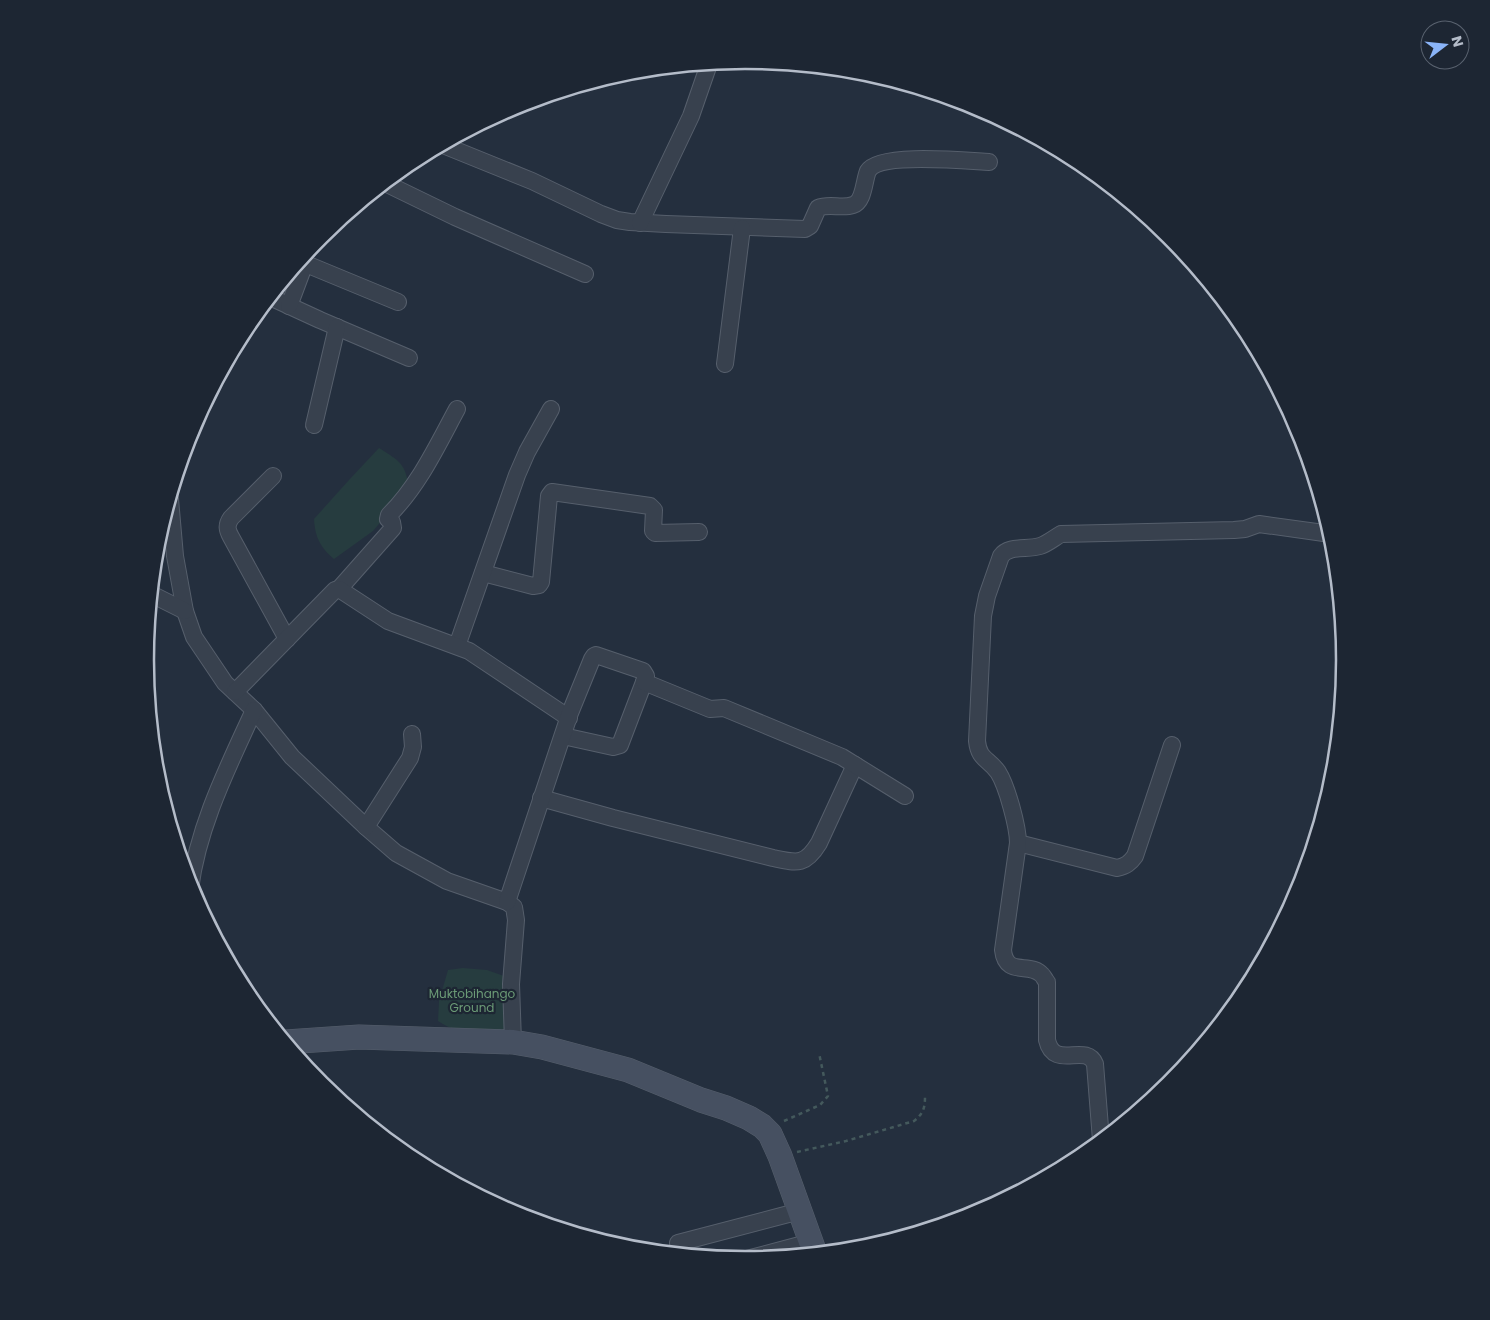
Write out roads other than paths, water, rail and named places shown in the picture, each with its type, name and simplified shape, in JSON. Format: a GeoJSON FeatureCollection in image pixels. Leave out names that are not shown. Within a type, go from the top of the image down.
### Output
{"type":"FeatureCollection","features":[{"type":"Feature","properties":{"kind":"street"},"geometry":{"type":"LineString","coordinates":[[640,223],[691,116],[707,70]]}},
{"type":"Feature","properties":{"kind":"street"},"geometry":{"type":"LineString","coordinates":[[449,148],[532,181],[617,220],[640,223],[742,228],[805,229],[810,226],[818,208],[823,206],[853,205],[859,201],[869,170],[874,165],[880,163],[906,159],[990,162]]}},
{"type":"Feature","properties":{"kind":"street"},"geometry":{"type":"LineString","coordinates":[[392,186],[447,213],[585,274]]}},
{"type":"Feature","properties":{"kind":"street"},"geometry":{"type":"LineString","coordinates":[[725,364],[742,228]]}},
{"type":"Feature","properties":{"kind":"street"},"geometry":{"type":"LineString","coordinates":[[289,306],[306,264],[398,302]]}},
{"type":"Feature","properties":{"kind":"street"},"geometry":{"type":"LineString","coordinates":[[276,300],[409,358]]}},
{"type":"Feature","properties":{"kind":"street"},"geometry":{"type":"LineString","coordinates":[[314,425],[337,327]]}},
{"type":"Feature","properties":{"kind":"street"},"geometry":{"type":"LineString","coordinates":[[234,692],[335,590],[339,589],[393,528],[392,522],[388,519],[389,515],[409,493],[457,409]]}},
{"type":"Feature","properties":{"kind":"street"},"geometry":{"type":"LineString","coordinates":[[457,646],[517,475],[527,452],[552,409]]}},
{"type":"Feature","properties":{"kind":"street"},"geometry":{"type":"LineString","coordinates":[[274,476],[231,518],[227,528],[230,537],[287,639]]}},
{"type":"Feature","properties":{"kind":"street"},"geometry":{"type":"LineString","coordinates":[[482,573],[533,586],[539,585],[541,582],[549,496],[552,492],[650,506],[654,510],[653,531],[655,533],[699,532]]}},
{"type":"Feature","properties":{"kind":"street"},"geometry":{"type":"LineString","coordinates":[[172,517],[175,556],[185,611],[194,637],[225,683],[254,710],[292,757],[396,853],[447,881],[507,902],[514,907],[516,920],[511,984],[513,1042]]}},
{"type":"Feature","properties":{"kind":"street"},"geometry":{"type":"LineString","coordinates":[[1100,1132],[1095,1064],[1093,1060],[1088,1056],[1058,1055],[1052,1052],[1047,1040],[1046,982],[1042,974],[1007,964],[1004,959],[1003,950],[1018,833],[1002,780],[989,762],[981,756],[978,751],[977,741],[983,616],[987,596],[1001,556],[1004,552],[1048,543],[1061,534],[1234,530],[1245,529],[1258,524],[1322,533]]}},
{"type":"Feature","properties":{"kind":"street"},"geometry":{"type":"LineString","coordinates":[[339,589],[400,627],[457,646],[476,655],[569,718]]}},
{"type":"Feature","properties":{"kind":"street"},"geometry":{"type":"LineString","coordinates":[[158,597],[185,611]]}},
{"type":"Feature","properties":{"kind":"street"},"geometry":{"type":"LineString","coordinates":[[507,902],[562,736],[594,656],[600,656],[643,671],[646,676],[620,745],[613,747],[562,736]]}},
{"type":"Feature","properties":{"kind":"street"},"geometry":{"type":"LineString","coordinates":[[644,682],[710,710],[724,708],[842,757],[905,796]]}},
{"type":"Feature","properties":{"kind":"street"},"geometry":{"type":"LineString","coordinates":[[193,871],[210,812],[254,710]]}},
{"type":"Feature","properties":{"kind":"street"},"geometry":{"type":"LineString","coordinates":[[366,827],[410,758],[413,747],[412,734]]}},
{"type":"Feature","properties":{"kind":"street"},"geometry":{"type":"LineString","coordinates":[[1018,843],[1117,868],[1130,863],[1135,856],[1172,744]]}},
{"type":"Feature","properties":{"kind":"street"},"geometry":{"type":"LineString","coordinates":[[541,798],[612,818],[795,862],[804,860],[813,854],[855,765]]}},
{"type":"Feature","properties":{"kind":"street"},"geometry":{"type":"LineString","coordinates":[[293,1042],[359,1038],[513,1042],[542,1047],[628,1070],[749,1118],[767,1129],[780,1156],[813,1247]]}},
{"type":"Feature","properties":{"kind":"street"},"geometry":{"type":"LineString","coordinates":[[678,1243],[800,1211]]}},
{"type":"Feature","properties":{"kind":"park label","name":"Muktobihango Ground"},"geometry":{"type":"Point","coordinates":[472,1000]}}]}
